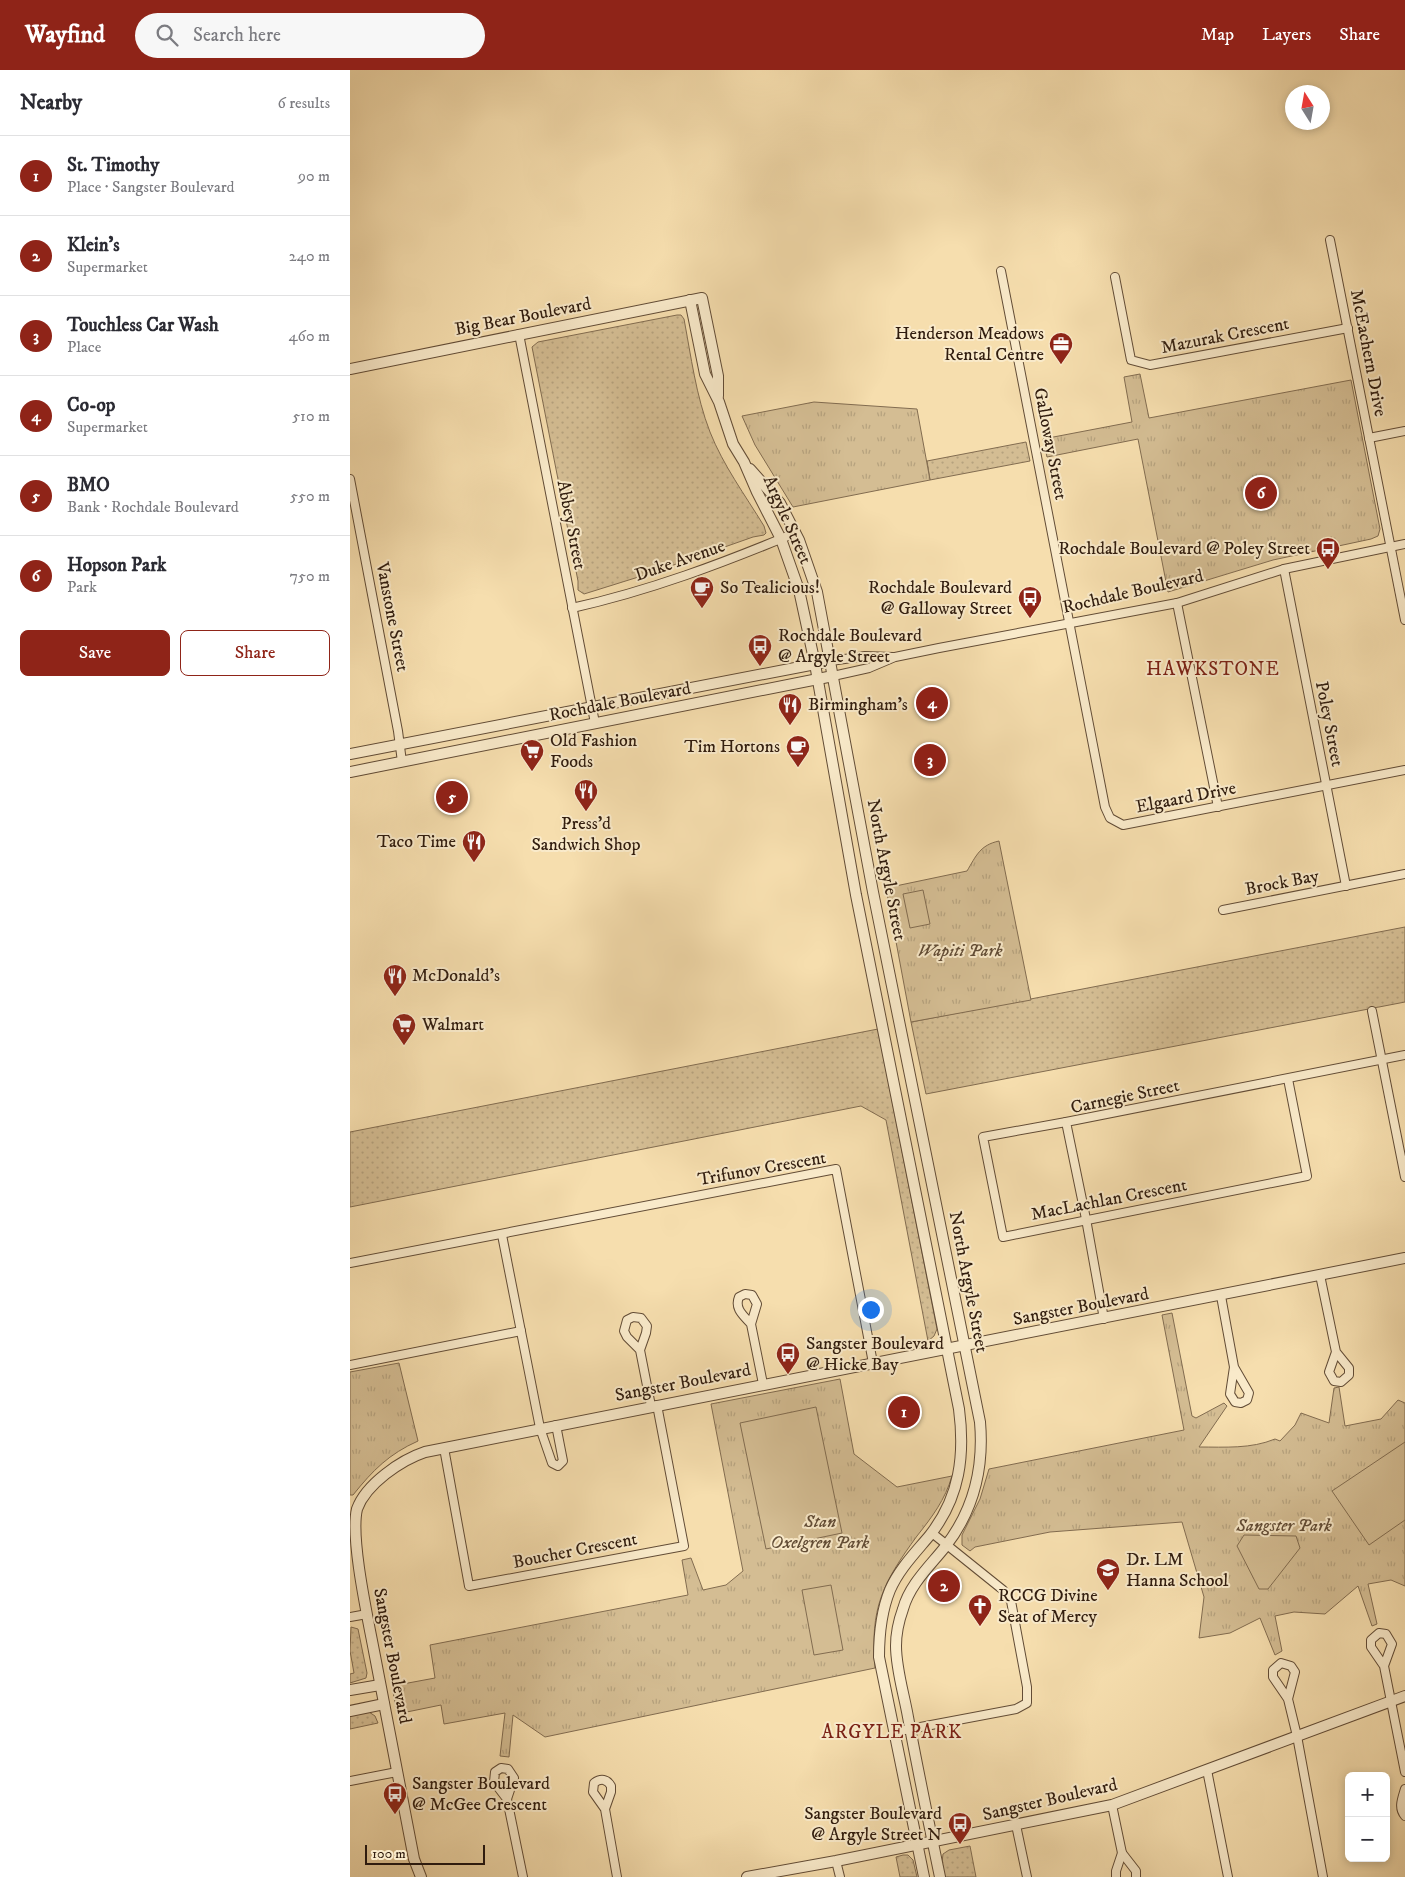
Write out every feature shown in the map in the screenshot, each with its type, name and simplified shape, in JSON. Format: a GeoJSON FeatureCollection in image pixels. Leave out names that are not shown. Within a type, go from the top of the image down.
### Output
{"type":"FeatureCollection","features":[{"type":"Feature","properties":{"kind":"street","name":"McEachern Drive"},"geometry":{"type":"LineString","coordinates":[[1330,240],[1405,620]]}},
{"type":"Feature","properties":{"kind":"street","name":"Galloway Street"},"geometry":{"type":"LineString","coordinates":[[1001,271],[1069,624]]}},
{"type":"Feature","properties":{"kind":"street","name":"Mazurak Crescent"},"geometry":{"type":"LineString","coordinates":[[1115,277],[1131,360],[1150,365],[1348,328]]}},
{"type":"Feature","properties":{"kind":"street","name":"Big Bear Boulevard"},"geometry":{"type":"LineString","coordinates":[[350,369],[702,298]]}},
{"type":"Feature","properties":{"kind":"street","name":"Argyle Street"},"geometry":{"type":"LineString","coordinates":[[702,298],[718,376],[718,402]]}},
{"type":"Feature","properties":{"kind":"street","name":"Argyle Street"},"geometry":{"type":"LineString","coordinates":[[690,300],[706,374],[733,444],[744,462],[781,539],[799,590],[817,679]]}},
{"type":"Feature","properties":{"kind":"street","name":"Abbey Street"},"geometry":{"type":"LineString","coordinates":[[519,334],[595,723]]}},
{"type":"Feature","properties":{"kind":"street"},"geometry":{"type":"LineString","coordinates":[[1370,438],[1405,431]]}},
{"type":"Feature","properties":{"kind":"street","name":"Argyle Street"},"geometry":{"type":"LineString","coordinates":[[744,462],[780,504],[795,533],[817,592],[833,676]]}},
{"type":"Feature","properties":{"kind":"street","name":"Vanstone Street"},"geometry":{"type":"LineString","coordinates":[[350,479],[398,731],[402,762]]}},
{"type":"Feature","properties":{"kind":"street","name":"Duke Avenue"},"geometry":{"type":"LineString","coordinates":[[572,608],[634,593],[715,566],[795,533]]}},
{"type":"Feature","properties":{"kind":"street","name":"Rochdale Boulevard"},"geometry":{"type":"LineString","coordinates":[[350,772],[833,676],[869,668],[895,657],[1177,603],[1284,569],[1405,544]]}},
{"type":"Feature","properties":{"kind":"street","name":"Poley Street"},"geometry":{"type":"LineString","coordinates":[[1284,569],[1346,886]]}},
{"type":"Feature","properties":{"kind":"street"},"geometry":{"type":"LineString","coordinates":[[1177,603],[1218,807]]}},
{"type":"Feature","properties":{"kind":"street","name":"Elgaard Drive"},"geometry":{"type":"LineString","coordinates":[[1069,624],[1105,807],[1110,818],[1123,826],[1405,770]]}},
{"type":"Feature","properties":{"kind":"street","name":"Rochdale Boulevard"},"geometry":{"type":"LineString","coordinates":[[350,754],[831,660],[865,656],[895,657]]}},
{"type":"Feature","properties":{"kind":"street","name":"North Argyle Street"},"geometry":{"type":"LineString","coordinates":[[833,676],[873,892],[980,1422],[982,1442],[978,1480],[965,1515],[947,1544],[909,1593],[903,1608],[896,1646],[910,1729],[940,1877]]}},
{"type":"Feature","properties":{"kind":"street","name":"North Argyle Street"},"geometry":{"type":"LineString","coordinates":[[817,679],[843,827],[963,1433],[959,1476],[952,1496],[932,1533],[903,1568],[891,1589],[881,1620],[878,1657],[924,1877]]}},
{"type":"Feature","properties":{"kind":"street","name":"Brock Bay"},"geometry":{"type":"LineString","coordinates":[[1223,910],[1405,874]]}},
{"type":"Feature","properties":{"kind":"street"},"geometry":{"type":"LineString","coordinates":[[1372,1011],[1402,1151],[1405,1177]]}},
{"type":"Feature","properties":{"kind":"street","name":"Carnegie Street"},"geometry":{"type":"LineString","coordinates":[[1104,1319],[1066,1122],[1405,1055]]}},
{"type":"Feature","properties":{"kind":"street","name":"MacLachlan Crescent"},"geometry":{"type":"LineString","coordinates":[[1066,1122],[983,1137],[1003,1237],[1307,1176],[1288,1079]]}},
{"type":"Feature","properties":{"kind":"street","name":"Trifunov Crescent"},"geometry":{"type":"LineString","coordinates":[[350,1263],[836,1169],[873,1363]]}},
{"type":"Feature","properties":{"kind":"street"},"geometry":{"type":"LineString","coordinates":[[502,1235],[540,1428],[552,1462],[558,1466],[563,1461],[556,1425]]}},
{"type":"Feature","properties":{"kind":"street","name":"Sangster Boulevard"},"geometry":{"type":"LineString","coordinates":[[421,1877],[414,1859],[354,1538],[354,1508],[395,1466],[410,1457],[444,1448],[540,1428],[1104,1319],[1405,1258]]}},
{"type":"Feature","properties":{"kind":"street"},"geometry":{"type":"LineString","coordinates":[[1320,1275],[1336,1352]]}},
{"type":"Feature","properties":{"kind":"street"},"geometry":{"type":"LineString","coordinates":[[1221,1296],[1234,1366]]}},
{"type":"Feature","properties":{"kind":"street"},"geometry":{"type":"LineString","coordinates":[[751,1324],[763,1384]]}},
{"type":"Feature","properties":{"kind":"street"},"geometry":{"type":"LineString","coordinates":[[350,1365],[521,1331]]}},
{"type":"Feature","properties":{"kind":"street"},"geometry":{"type":"LineString","coordinates":[[640,1350],[654,1405]]}},
{"type":"Feature","properties":{"kind":"street","name":"Boucher Crescent"},"geometry":{"type":"LineString","coordinates":[[444,1448],[469,1586],[684,1546],[654,1405]]}},
{"type":"Feature","properties":{"kind":"street"},"geometry":{"type":"LineString","coordinates":[[894,1732],[1016,1709],[1027,1703],[1027,1687],[1011,1600],[1003,1590],[932,1533]]}},
{"type":"Feature","properties":{"kind":"street"},"geometry":{"type":"LineString","coordinates":[[350,1617],[367,1614]]}},
{"type":"Feature","properties":{"kind":"street"},"geometry":{"type":"LineString","coordinates":[[1384,1666],[1405,1772]]}},
{"type":"Feature","properties":{"kind":"street"},"geometry":{"type":"LineString","coordinates":[[350,1690],[380,1685]]}},
{"type":"Feature","properties":{"kind":"street","name":"Sangster Boulevard"},"geometry":{"type":"LineString","coordinates":[[747,1877],[836,1861],[1112,1805],[1405,1696]]}},
{"type":"Feature","properties":{"kind":"street"},"geometry":{"type":"LineString","coordinates":[[1288,1699],[1297,1736],[1323,1877]]}},
{"type":"Feature","properties":{"kind":"street"},"geometry":{"type":"LineString","coordinates":[[350,1711],[384,1704]]}},
{"type":"Feature","properties":{"kind":"street"},"geometry":{"type":"LineString","coordinates":[[1207,1770],[1228,1877]]}},
{"type":"Feature","properties":{"kind":"street"},"geometry":{"type":"LineString","coordinates":[[350,1781],[398,1772]]}},
{"type":"Feature","properties":{"kind":"street"},"geometry":{"type":"LineString","coordinates":[[1405,1789],[1400,1806],[1405,1816]]}},
{"type":"Feature","properties":{"kind":"street"},"geometry":{"type":"LineString","coordinates":[[507,1799],[523,1877]]}},
{"type":"Feature","properties":{"kind":"street"},"geometry":{"type":"LineString","coordinates":[[1112,1805],[1122,1853],[1136,1870],[1136,1877]]}},
{"type":"Feature","properties":{"kind":"street"},"geometry":{"type":"LineString","coordinates":[[605,1809],[617,1877]]}},
{"type":"Feature","properties":{"kind":"street"},"geometry":{"type":"LineString","coordinates":[[1016,1825],[1027,1877]]}},
{"type":"Feature","properties":{"kind":"street"},"geometry":{"type":"LineString","coordinates":[[1116,1877],[1122,1853]]}},
{"type":"Feature","properties":{"kind":"street"},"geometry":{"type":"LineString","coordinates":[[836,1861],[840,1877]]}},
{"type":"Feature","properties":{"kind":"green space"},"geometry":{"type":"Polygon","coordinates":[[[681,315],[684,319],[697,390],[710,432],[728,468],[764,526],[766,533],[584,594],[578,590],[578,581],[532,347],[538,342],[681,315]]]}},
{"type":"Feature","properties":{"kind":"green space"},"geometry":{"type":"Polygon","coordinates":[[[1140,374],[1149,418],[1351,380],[1380,529],[1378,536],[1273,560],[1168,592],[1138,439],[1047,457],[1043,439],[1132,422],[1124,377],[1140,374]]]}},
{"type":"Feature","properties":{"kind":"green space"},"geometry":{"type":"Polygon","coordinates":[[[814,402],[917,409],[930,480],[793,507],[755,445],[742,416],[814,402]]]}},
{"type":"Feature","properties":{"kind":"green space"},"geometry":{"type":"Polygon","coordinates":[[[1026,442],[1030,461],[930,480],[927,461],[1026,442]]]}},
{"type":"Feature","properties":{"kind":"green space","name":"Wapiti Park"},"geometry":{"type":"Polygon","coordinates":[[[999,841],[1031,1000],[911,1022],[886,888],[967,871],[983,848],[999,841]]]}},
{"type":"Feature","properties":{"kind":"green space"},"geometry":{"type":"Polygon","coordinates":[[[923,890],[930,924],[910,928],[903,894],[923,890]]]}},
{"type":"Feature","properties":{"kind":"green space"},"geometry":{"type":"Polygon","coordinates":[[[1405,927],[1405,1002],[926,1094],[911,1022],[1405,927]]]}},
{"type":"Feature","properties":{"kind":"green space"},"geometry":{"type":"Polygon","coordinates":[[[878,1029],[937,1329],[934,1336],[928,1341],[886,1120],[861,1106],[350,1207],[350,1132],[878,1029]]]}},
{"type":"Feature","properties":{"kind":"green space","name":"Sangster Park"},"geometry":{"type":"Polygon","coordinates":[[[1172,1313],[1192,1416],[1196,1418],[1224,1403],[1227,1406],[1199,1447],[1238,1447],[1275,1439],[1280,1441],[1295,1425],[1301,1413],[1329,1423],[1334,1388],[1339,1387],[1345,1426],[1381,1419],[1398,1400],[1405,1403],[1405,1586],[1391,1580],[1368,1584],[1377,1624],[1372,1626],[1358,1586],[1325,1614],[1294,1612],[1275,1616],[1282,1651],[1275,1655],[1260,1618],[1230,1633],[1199,1638],[1204,1597],[1182,1522],[1050,1532],[975,1547],[970,1551],[962,1545],[962,1535],[980,1499],[989,1469],[1184,1430],[1162,1315],[1172,1313]]]}},
{"type":"Feature","properties":{"kind":"green space"},"geometry":{"type":"Polygon","coordinates":[[[399,1363],[418,1441],[390,1457],[375,1470],[353,1495],[350,1495],[350,1372],[399,1363]]]}},
{"type":"Feature","properties":{"kind":"green space","name":"Stan Oxelgren Park"},"geometry":{"type":"Polygon","coordinates":[[[840,1379],[854,1454],[897,1487],[952,1476],[942,1501],[905,1553],[887,1583],[877,1613],[874,1647],[875,1668],[545,1737],[513,1715],[509,1757],[500,1756],[505,1713],[444,1724],[441,1705],[397,1714],[392,1686],[435,1678],[430,1645],[688,1595],[682,1560],[691,1558],[703,1590],[726,1585],[743,1571],[711,1404],[840,1379]]]}},
{"type":"Feature","properties":{"kind":"green space"},"geometry":{"type":"Polygon","coordinates":[[[816,1407],[842,1533],[766,1549],[740,1423],[816,1407]]]}},
{"type":"Feature","properties":{"kind":"green space"},"geometry":{"type":"Polygon","coordinates":[[[1405,1442],[1405,1520],[1369,1545],[1332,1491],[1405,1442]]]}},
{"type":"Feature","properties":{"kind":"green space"},"geometry":{"type":"Polygon","coordinates":[[[1244,1535],[1296,1536],[1300,1548],[1268,1589],[1259,1589],[1237,1546],[1244,1535]]]}},
{"type":"Feature","properties":{"kind":"green space"},"geometry":{"type":"Polygon","coordinates":[[[831,1585],[843,1650],[814,1655],[802,1590],[831,1585]]]}},
{"type":"Feature","properties":{"kind":"green space"},"geometry":{"type":"Polygon","coordinates":[[[351,1627],[358,1629],[367,1673],[366,1678],[350,1683],[350,1674],[354,1673],[350,1651],[351,1627]]]}},
{"type":"Feature","properties":{"kind":"green space"},"geometry":{"type":"Polygon","coordinates":[[[369,1712],[375,1716],[378,1723],[350,1729],[350,1716],[369,1712]]]}},
{"type":"Feature","properties":{"kind":"green space"},"geometry":{"type":"Polygon","coordinates":[[[970,1846],[976,1877],[945,1877],[942,1862],[943,1854],[949,1850],[970,1846]]]}},
{"type":"Feature","properties":{"kind":"green space"},"geometry":{"type":"Polygon","coordinates":[[[908,1855],[913,1860],[917,1877],[900,1877],[896,1857],[908,1855]]]}},
{"type":"Feature","properties":{"kind":"place","name":"Henderson Meadows Rental Centre"},"geometry":{"type":"Point","coordinates":[1061,365]}},
{"type":"Feature","properties":{"kind":"place","name":"Hopson Park"},"geometry":{"type":"Point","coordinates":[1261,493]}},
{"type":"Feature","properties":{"kind":"place","name":"Rochdale Boulevard @ Poley Street"},"geometry":{"type":"Point","coordinates":[1328,570]}},
{"type":"Feature","properties":{"kind":"place","name":"So Tealicious!"},"geometry":{"type":"Point","coordinates":[702,609]}},
{"type":"Feature","properties":{"kind":"place","name":"Rochdale Boulevard @ Galloway Street"},"geometry":{"type":"Point","coordinates":[1030,619]}},
{"type":"Feature","properties":{"kind":"place","name":"Rochdale Boulevard @ Argyle Street"},"geometry":{"type":"Point","coordinates":[760,667]}},
{"type":"Feature","properties":{"kind":"place","name":"Co-op"},"geometry":{"type":"Point","coordinates":[932,703]}},
{"type":"Feature","properties":{"kind":"place","name":"Birmingham's"},"geometry":{"type":"Point","coordinates":[790,726]}},
{"type":"Feature","properties":{"kind":"place","name":"Touchless Car Wash"},"geometry":{"type":"Point","coordinates":[930,760]}},
{"type":"Feature","properties":{"kind":"place","name":"Tim Hortons"},"geometry":{"type":"Point","coordinates":[798,768]}},
{"type":"Feature","properties":{"kind":"place","name":"Old Fashion Foods"},"geometry":{"type":"Point","coordinates":[532,772]}},
{"type":"Feature","properties":{"kind":"place","name":"BMO"},"geometry":{"type":"Point","coordinates":[452,797]}},
{"type":"Feature","properties":{"kind":"place","name":"Press'd Sandwich Shop"},"geometry":{"type":"Point","coordinates":[586,812]}},
{"type":"Feature","properties":{"kind":"place","name":"Taco Time"},"geometry":{"type":"Point","coordinates":[474,863]}},
{"type":"Feature","properties":{"kind":"place","name":"McDonald's"},"geometry":{"type":"Point","coordinates":[395,997]}},
{"type":"Feature","properties":{"kind":"place","name":"Walmart"},"geometry":{"type":"Point","coordinates":[404,1046]}},
{"type":"Feature","properties":{"kind":"place","name":"Sangster Boulevard @ Hicke Bay"},"geometry":{"type":"Point","coordinates":[788,1375]}},
{"type":"Feature","properties":{"kind":"place","name":"St. Timothy"},"geometry":{"type":"Point","coordinates":[904,1412]}},
{"type":"Feature","properties":{"kind":"place","name":"Klein's"},"geometry":{"type":"Point","coordinates":[944,1586]}},
{"type":"Feature","properties":{"kind":"place","name":"Dr. LM Hanna School"},"geometry":{"type":"Point","coordinates":[1108,1591]}},
{"type":"Feature","properties":{"kind":"place","name":"RCCG Divine Seat of Mercy"},"geometry":{"type":"Point","coordinates":[980,1627]}},
{"type":"Feature","properties":{"kind":"place","name":"Sangster Boulevard @ McGee Crescent"},"geometry":{"type":"Point","coordinates":[395,1815]}},
{"type":"Feature","properties":{"kind":"place","name":"Sangster Boulevard @ Argyle Street N"},"geometry":{"type":"Point","coordinates":[960,1845]}},
{"type":"Feature","properties":{"kind":"district","name":"HAWKSTONE"},"geometry":{"type":"Point","coordinates":[1213,669]}},
{"type":"Feature","properties":{"kind":"district","name":"ARGYLE PARK"},"geometry":{"type":"Point","coordinates":[892,1732]}}]}
